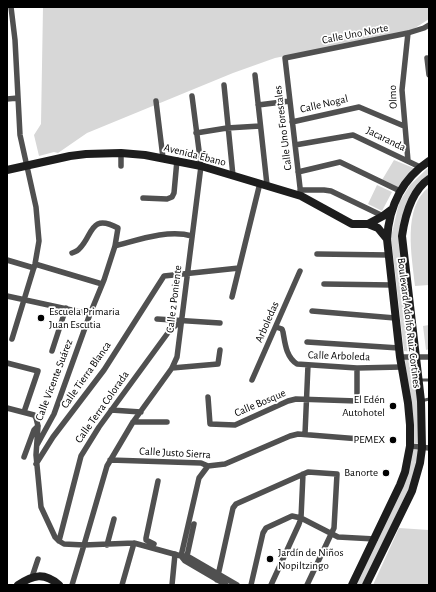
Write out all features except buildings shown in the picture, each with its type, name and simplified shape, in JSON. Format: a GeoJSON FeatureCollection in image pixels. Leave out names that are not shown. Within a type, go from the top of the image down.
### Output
{"type":"FeatureCollection","features":[{"type":"Feature","properties":{"kind":"main road","name":"Avenida Ébano"},"geometry":{"type":"LineString","coordinates":[[7,170],[70,156],[101,153],[121,153],[177,160],[300,193],[346,222],[357,225],[368,224]]}},
{"type":"Feature","properties":{"kind":"main road","name":"Boulevard Adolfo Ruiz Cortines"},"geometry":{"type":"LineString","coordinates":[[352,585],[375,539],[405,472],[410,446],[408,404],[399,352],[387,239],[391,210],[400,191],[420,167],[429,162]]}},
{"type":"Feature","properties":{"kind":"main road","name":"Boulevard Adolfo Ruiz Cortines"},"geometry":{"type":"LineString","coordinates":[[366,585],[412,491],[426,448],[425,400],[419,380],[402,236],[404,221],[409,205],[416,193],[429,179]]}},
{"type":"Feature","properties":{"kind":"main road"},"geometry":{"type":"LineString","coordinates":[[368,224],[391,210]]}},
{"type":"Feature","properties":{"kind":"main road"},"geometry":{"type":"LineString","coordinates":[[368,224],[378,228],[387,239]]}},
{"type":"Feature","properties":{"kind":"main road"},"geometry":{"type":"LineString","coordinates":[[21,584],[32,577],[40,576],[46,577],[58,585]]}},
{"type":"Feature","properties":{"kind":"street"},"geometry":{"type":"LineString","coordinates":[[11,7],[15,40],[20,135],[39,226],[39,247],[35,266],[12,339]]}},
{"type":"Feature","properties":{"kind":"street","name":"Calle Uno Norte"},"geometry":{"type":"LineString","coordinates":[[285,58],[408,33],[429,25]]}},
{"type":"Feature","properties":{"kind":"street","name":"Olmo"},"geometry":{"type":"LineString","coordinates":[[408,33],[402,90],[408,161]]}},
{"type":"Feature","properties":{"kind":"street","name":"Calle Uno Forestales"},"geometry":{"type":"LineString","coordinates":[[285,58],[300,193]]}},
{"type":"Feature","properties":{"kind":"street"},"geometry":{"type":"LineString","coordinates":[[428,58],[429,75]]}},
{"type":"Feature","properties":{"kind":"street"},"geometry":{"type":"LineString","coordinates":[[232,297],[264,184],[255,76]]}},
{"type":"Feature","properties":{"kind":"street"},"geometry":{"type":"LineString","coordinates":[[224,85],[227,128],[233,176]]}},
{"type":"Feature","properties":{"kind":"street","name":"Calle 2 Poniente"},"geometry":{"type":"LineString","coordinates":[[72,585],[107,466],[133,422],[172,368],[177,357],[201,166],[192,96]]}},
{"type":"Feature","properties":{"kind":"street"},"geometry":{"type":"LineString","coordinates":[[7,99],[18,98]]}},
{"type":"Feature","properties":{"kind":"street"},"geometry":{"type":"LineString","coordinates":[[258,105],[290,101]]}},
{"type":"Feature","properties":{"kind":"street"},"geometry":{"type":"LineString","coordinates":[[156,102],[163,158]]}},
{"type":"Feature","properties":{"kind":"street","name":"Calle Nogal"},"geometry":{"type":"LineString","coordinates":[[292,122],[360,107],[404,126]]}},
{"type":"Feature","properties":{"kind":"street"},"geometry":{"type":"LineString","coordinates":[[196,133],[227,128],[260,126]]}},
{"type":"Feature","properties":{"kind":"street","name":"Jacaranda"},"geometry":{"type":"LineString","coordinates":[[295,145],[353,135],[420,167]]}},
{"type":"Feature","properties":{"kind":"street"},"geometry":{"type":"LineString","coordinates":[[121,153],[121,166]]}},
{"type":"Feature","properties":{"kind":"street"},"geometry":{"type":"LineString","coordinates":[[143,198],[167,199],[172,197],[174,193],[177,160]]}},
{"type":"Feature","properties":{"kind":"street"},"geometry":{"type":"LineString","coordinates":[[298,172],[340,162],[400,191]]}},
{"type":"Feature","properties":{"kind":"street"},"geometry":{"type":"LineString","coordinates":[[300,193],[324,190],[331,191],[383,216]]}},
{"type":"Feature","properties":{"kind":"street","name":"Calle Vicente Suárez"},"geometry":{"type":"LineString","coordinates":[[36,447],[54,414],[102,284],[118,228],[103,223],[94,226],[90,230],[80,248],[72,253]]}},
{"type":"Feature","properties":{"kind":"street"},"geometry":{"type":"LineString","coordinates":[[114,246],[167,234],[178,233],[192,236]]}},
{"type":"Feature","properties":{"kind":"street"},"geometry":{"type":"LineString","coordinates":[[317,254],[389,255]]}},
{"type":"Feature","properties":{"kind":"street"},"geometry":{"type":"LineString","coordinates":[[7,260],[102,284]]}},
{"type":"Feature","properties":{"kind":"street"},"geometry":{"type":"LineString","coordinates":[[187,273],[239,268]]}},
{"type":"Feature","properties":{"kind":"street","name":"Arboledas"},"geometry":{"type":"LineString","coordinates":[[252,380],[300,271]]}},
{"type":"Feature","properties":{"kind":"street","name":"Calle Tierra Blanca"},"geometry":{"type":"LineString","coordinates":[[36,464],[53,438],[104,370],[164,276],[187,273]]}},
{"type":"Feature","properties":{"kind":"street"},"geometry":{"type":"LineString","coordinates":[[324,284],[392,285]]}},
{"type":"Feature","properties":{"kind":"street"},"geometry":{"type":"LineString","coordinates":[[7,296],[90,314]]}},
{"type":"Feature","properties":{"kind":"street"},"geometry":{"type":"LineString","coordinates":[[52,352],[66,308]]}},
{"type":"Feature","properties":{"kind":"street"},"geometry":{"type":"LineString","coordinates":[[312,311],[395,318]]}},
{"type":"Feature","properties":{"kind":"street"},"geometry":{"type":"LineString","coordinates":[[157,319],[220,323]]}},
{"type":"Feature","properties":{"kind":"street","name":"Calle Terra Colorada"},"geometry":{"type":"LineString","coordinates":[[59,542],[81,456],[111,410],[170,330],[181,321]]}},
{"type":"Feature","properties":{"kind":"street","name":"Calle Arboleda"},"geometry":{"type":"LineString","coordinates":[[276,327],[282,329],[287,350],[293,361],[297,364],[357,368],[401,367]]}},
{"type":"Feature","properties":{"kind":"street"},"geometry":{"type":"LineString","coordinates":[[307,342],[399,352],[416,357],[429,357]]}},
{"type":"Feature","properties":{"kind":"street"},"geometry":{"type":"LineString","coordinates":[[172,368],[218,364],[220,350]]}},
{"type":"Feature","properties":{"kind":"street"},"geometry":{"type":"LineString","coordinates":[[7,363],[38,371],[24,412]]}},
{"type":"Feature","properties":{"kind":"street"},"geometry":{"type":"LineString","coordinates":[[304,434],[308,365]]}},
{"type":"Feature","properties":{"kind":"street","name":"Calle Bosque"},"geometry":{"type":"LineString","coordinates":[[208,397],[210,424],[235,425],[288,401],[296,399],[357,401],[357,368]]}},
{"type":"Feature","properties":{"kind":"street"},"geometry":{"type":"LineString","coordinates":[[7,408],[34,415],[36,418],[38,426],[36,464],[41,507],[55,537],[59,542],[64,544],[84,545],[107,545],[125,542],[134,543],[184,556]]}},
{"type":"Feature","properties":{"kind":"street"},"geometry":{"type":"LineString","coordinates":[[111,410],[141,412]]}},
{"type":"Feature","properties":{"kind":"street"},"geometry":{"type":"LineString","coordinates":[[133,422],[167,422]]}},
{"type":"Feature","properties":{"kind":"street"},"geometry":{"type":"LineString","coordinates":[[24,457],[34,430],[38,426]]}},
{"type":"Feature","properties":{"kind":"street","name":"Calle Justo Sierra"},"geometry":{"type":"LineString","coordinates":[[110,460],[200,463],[208,466],[225,464],[290,436],[304,434],[360,439]]}},
{"type":"Feature","properties":{"kind":"street"},"geometry":{"type":"LineString","coordinates":[[410,446],[426,448]]}},
{"type":"Feature","properties":{"kind":"street"},"geometry":{"type":"LineString","coordinates":[[208,466],[199,478],[184,556],[185,561],[237,585]]}},
{"type":"Feature","properties":{"kind":"street"},"geometry":{"type":"LineString","coordinates":[[218,577],[236,504],[308,472],[337,474],[334,528],[307,585]]}},
{"type":"Feature","properties":{"kind":"street"},"geometry":{"type":"LineString","coordinates":[[271,585],[301,518],[303,474]]}},
{"type":"Feature","properties":{"kind":"street"},"geometry":{"type":"LineString","coordinates":[[158,481],[146,540],[160,546],[164,551]]}},
{"type":"Feature","properties":{"kind":"street"},"geometry":{"type":"LineString","coordinates":[[252,585],[263,533],[266,528],[292,516],[301,518],[338,537],[375,539]]}},
{"type":"Feature","properties":{"kind":"street"},"geometry":{"type":"LineString","coordinates":[[107,545],[114,520]]}},
{"type":"Feature","properties":{"kind":"street"},"geometry":{"type":"LineString","coordinates":[[184,556],[194,524]]}},
{"type":"Feature","properties":{"kind":"street"},"geometry":{"type":"LineString","coordinates":[[122,585],[134,543]]}},
{"type":"Feature","properties":{"kind":"street"},"geometry":{"type":"LineString","coordinates":[[172,585],[175,554]]}},
{"type":"Feature","properties":{"kind":"street"},"geometry":{"type":"LineString","coordinates":[[32,577],[38,559]]}},
{"type":"Feature","properties":{"kind":"street"},"geometry":{"type":"LineString","coordinates":[[218,577],[226,585]]}},
{"type":"Feature","properties":{"kind":"lane"},"geometry":{"type":"LineString","coordinates":[[419,380],[429,380]]}},
{"type":"Feature","properties":{"kind":"shaded area"},"geometry":{"type":"Polygon","coordinates":[[[43,7],[429,7],[429,19],[412,30],[275,58],[233,73],[87,133],[58,153],[54,152],[39,156],[34,135],[41,124],[43,7]]]}},
{"type":"Feature","properties":{"kind":"shaded area"},"geometry":{"type":"Polygon","coordinates":[[[394,160],[416,169],[398,189],[382,180],[394,160]]]}},
{"type":"Feature","properties":{"kind":"shaded area"},"geometry":{"type":"Polygon","coordinates":[[[429,167],[429,175],[413,192],[401,236],[414,352],[404,351],[391,237],[399,203],[410,185],[429,167]]]}},
{"type":"Feature","properties":{"kind":"shaded area"},"geometry":{"type":"Polygon","coordinates":[[[377,185],[392,192],[382,211],[368,204],[377,185]]]}},
{"type":"Feature","properties":{"kind":"shaded area"},"geometry":{"type":"Polygon","coordinates":[[[429,187],[429,285],[415,286],[411,247],[412,220],[415,207],[421,196],[429,187]]]}},
{"type":"Feature","properties":{"kind":"shaded area"},"geometry":{"type":"Polygon","coordinates":[[[429,325],[429,349],[426,350],[423,326],[429,325]]]}},
{"type":"Feature","properties":{"kind":"shaded area"},"geometry":{"type":"Polygon","coordinates":[[[405,359],[415,359],[419,444],[411,442],[412,421],[405,359]]]}},
{"type":"Feature","properties":{"kind":"shaded area"},"geometry":{"type":"Polygon","coordinates":[[[412,449],[421,451],[413,479],[363,585],[356,585],[412,449]]]}},
{"type":"Feature","properties":{"kind":"shaded area"},"geometry":{"type":"Polygon","coordinates":[[[399,528],[429,530],[429,585],[373,585],[399,528]]]}},
{"type":"Feature","properties":{"kind":"place","name":"Escuela Primaria Juan Escutia"},"geometry":{"type":"Point","coordinates":[41,318]}},
{"type":"Feature","properties":{"kind":"place","name":"El Edén Autohotel"},"geometry":{"type":"Point","coordinates":[393,406]}},
{"type":"Feature","properties":{"kind":"place","name":"PEMEX"},"geometry":{"type":"Point","coordinates":[393,440]}},
{"type":"Feature","properties":{"kind":"place","name":"Banorte"},"geometry":{"type":"Point","coordinates":[386,473]}},
{"type":"Feature","properties":{"kind":"place","name":"Jardín de Niños Nopiltzingo"},"geometry":{"type":"Point","coordinates":[270,559]}}]}
